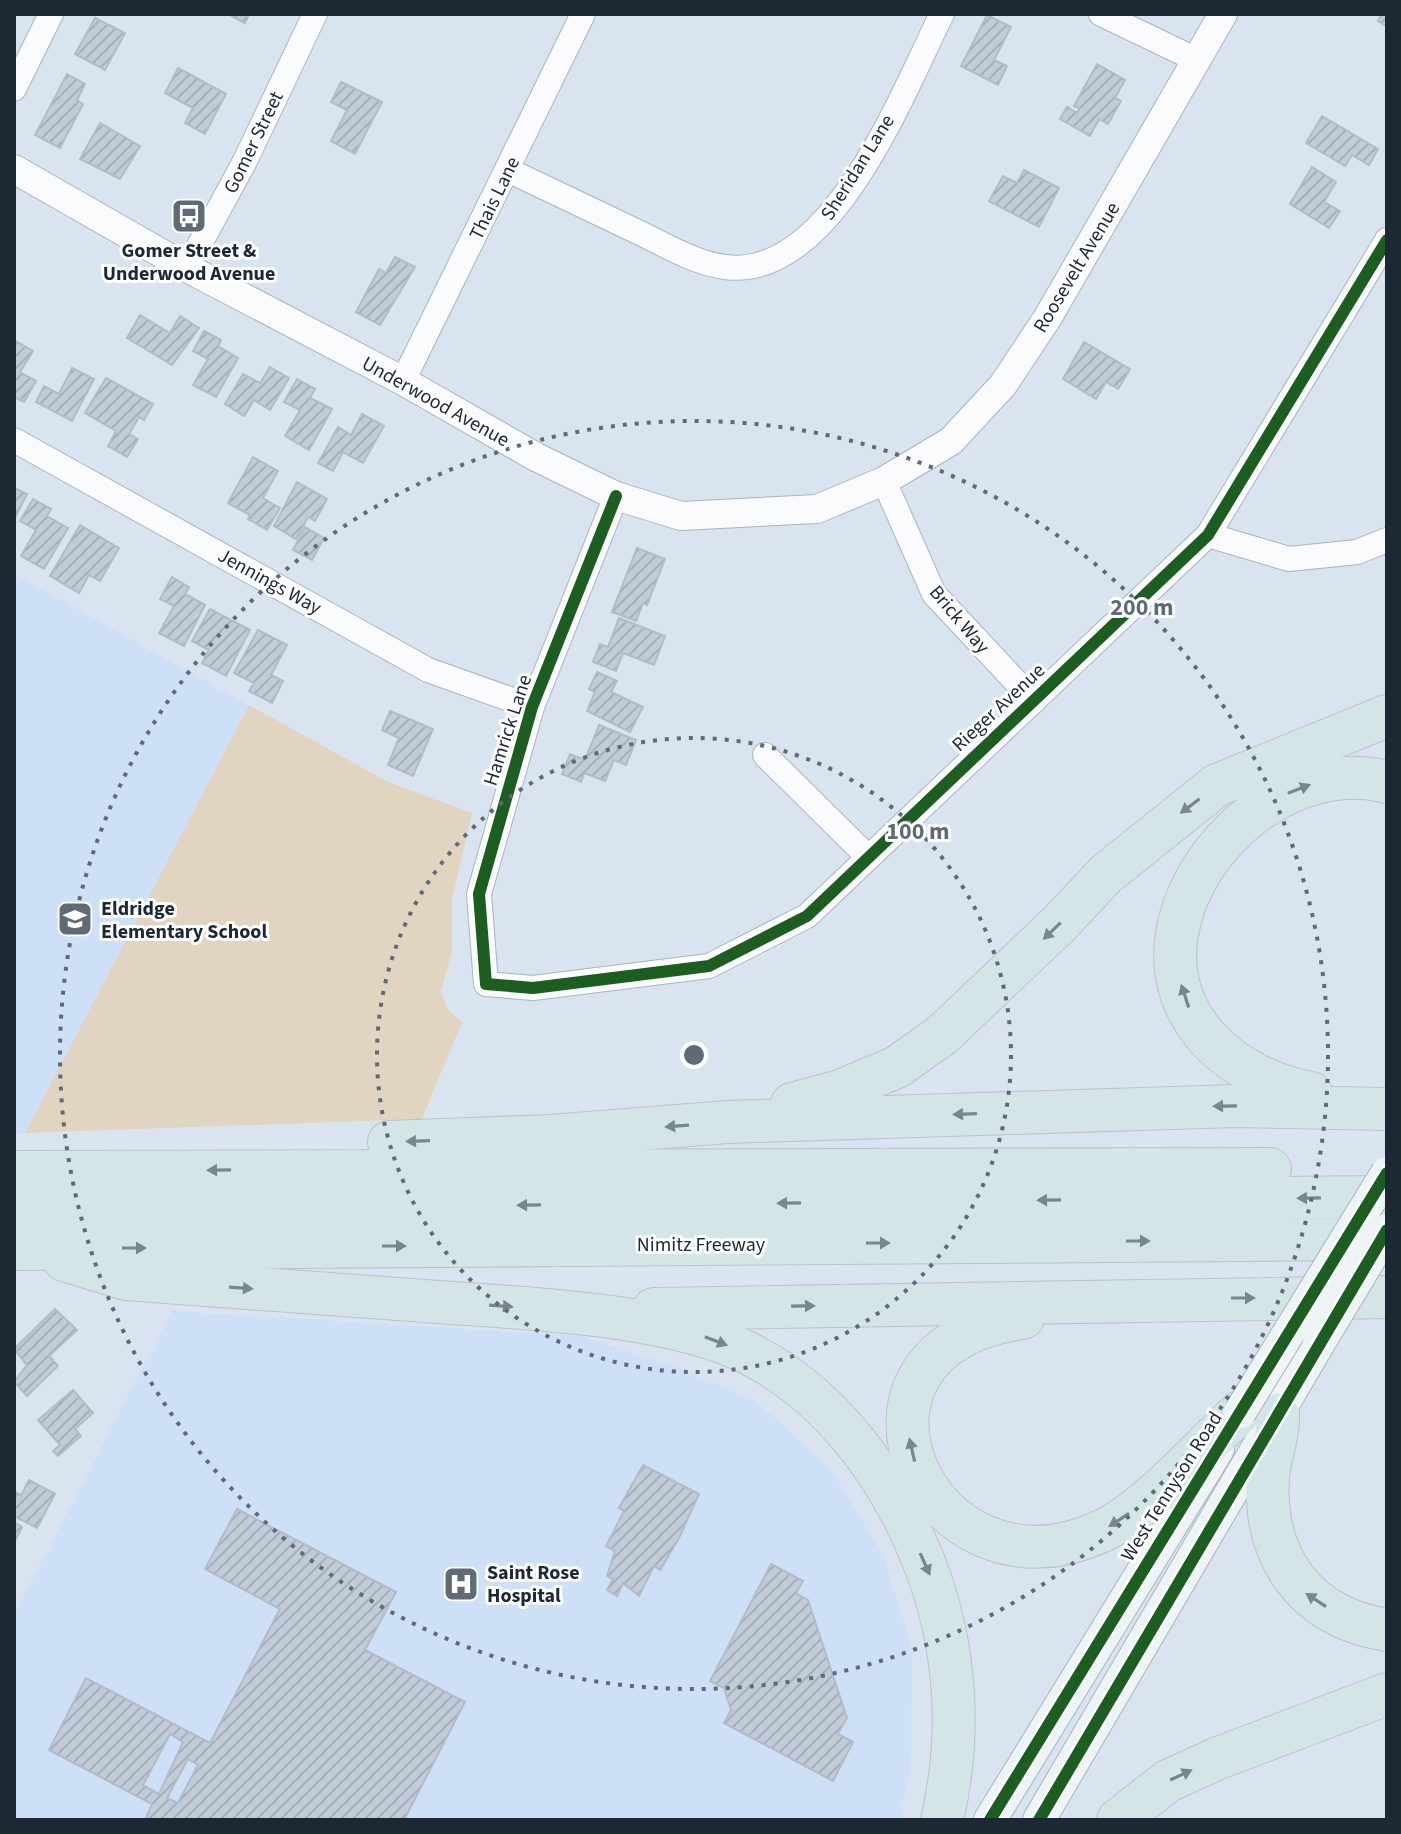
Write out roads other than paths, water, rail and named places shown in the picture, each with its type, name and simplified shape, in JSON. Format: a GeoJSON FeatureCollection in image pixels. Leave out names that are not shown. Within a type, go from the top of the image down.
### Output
{"type":"FeatureCollection","features":[{"type":"Feature","properties":{"kind":"highway"},"geometry":{"type":"LineString","coordinates":[[728,1122],[840,1091],[897,1067],[942,1035],[1060,923],[1106,874],[1217,785],[1387,716]]}},
{"type":"Feature","properties":{"kind":"highway"},"geometry":{"type":"LineString","coordinates":[[1387,782],[1349,778],[1310,785],[1243,821],[1227,837],[1194,886],[1177,933],[1176,955],[1186,1004],[1197,1026],[1230,1061],[1281,1088],[1387,1107]]}},
{"type":"Feature","properties":{"kind":"highway"},"geometry":{"type":"LineString","coordinates":[[297,1169],[345,1144],[550,1136],[728,1122],[1235,1106],[1387,1107]]}},
{"type":"Feature","properties":{"kind":"highway"},"geometry":{"type":"LineString","coordinates":[[14,1172],[297,1169],[1387,1171]]}},
{"type":"Feature","properties":{"kind":"highway"},"geometry":{"type":"LineString","coordinates":[[14,1210],[1387,1197]]}},
{"type":"Feature","properties":{"kind":"highway","name":"Nimitz Freeway"},"geometry":{"type":"LineString","coordinates":[[21,1249],[1387,1239]]}},
{"type":"Feature","properties":{"kind":"highway"},"geometry":{"type":"LineString","coordinates":[[21,1249],[126,1279],[557,1310],[1387,1297]]}},
{"type":"Feature","properties":{"kind":"highway"},"geometry":{"type":"LineString","coordinates":[[1165,1299],[990,1323],[941,1349],[928,1362],[909,1403],[907,1432],[915,1464],[929,1492],[947,1514],[973,1532],[1005,1543],[1063,1544],[1103,1531],[1130,1514],[1259,1414],[1279,1430],[1268,1473],[1269,1514],[1282,1563],[1307,1596],[1360,1626],[1387,1630]]}},
{"type":"Feature","properties":{"kind":"highway"},"geometry":{"type":"LineString","coordinates":[[557,1310],[697,1333],[746,1352],[812,1394],[885,1481],[933,1582],[948,1640],[954,1695],[954,1757],[942,1820]]}},
{"type":"Feature","properties":{"kind":"highway"},"geometry":{"type":"LineString","coordinates":[[1118,1820],[1168,1781],[1216,1759],[1387,1694]]}},
{"type":"Feature","properties":{"kind":"main road","name":"West Tennyson Road"},"geometry":{"type":"LineString","coordinates":[[1039,1820],[1387,1171]]}},
{"type":"Feature","properties":{"kind":"main road","name":"West Tennyson Road"},"geometry":{"type":"LineString","coordinates":[[990,1820],[1259,1414],[1319,1343],[1387,1230]]}},
{"type":"Feature","properties":{"kind":"street"},"geometry":{"type":"LineString","coordinates":[[14,89],[51,14]]}},
{"type":"Feature","properties":{"kind":"street","name":"Gomer Street"},"geometry":{"type":"LineString","coordinates":[[187,268],[245,161],[315,14]]}},
{"type":"Feature","properties":{"kind":"street","name":"Thais Lane"},"geometry":{"type":"LineString","coordinates":[[403,381],[583,14]]}},
{"type":"Feature","properties":{"kind":"street","name":"Sheridan Lane"},"geometry":{"type":"LineString","coordinates":[[508,170],[691,257],[726,267],[768,262],[799,246],[832,214],[881,134],[942,14]]}},
{"type":"Feature","properties":{"kind":"street"},"geometry":{"type":"LineString","coordinates":[[1101,14],[1197,60]]}},
{"type":"Feature","properties":{"kind":"street","name":"Roosevelt Avenue"},"geometry":{"type":"LineString","coordinates":[[884,481],[951,441],[1003,385],[1048,317],[1223,14]]}},
{"type":"Feature","properties":{"kind":"street","name":"Underwood Avenue"},"geometry":{"type":"LineString","coordinates":[[14,169],[187,268],[403,381],[536,457],[616,496],[681,516],[745,515],[817,509],[884,481]]}},
{"type":"Feature","properties":{"kind":"street","name":"Rieger Avenue"},"geometry":{"type":"LineString","coordinates":[[486,984],[533,988],[709,966],[807,916],[1208,535],[1387,240]]}},
{"type":"Feature","properties":{"kind":"street","name":"Jennings Way"},"geometry":{"type":"LineString","coordinates":[[14,440],[428,670],[532,707]]}},
{"type":"Feature","properties":{"kind":"street","name":"Brick Way"},"geometry":{"type":"LineString","coordinates":[[884,481],[934,594],[1034,701]]}},
{"type":"Feature","properties":{"kind":"street","name":"Hamrick Lane"},"geometry":{"type":"LineString","coordinates":[[486,984],[479,894],[532,707],[616,496]]}},
{"type":"Feature","properties":{"kind":"street"},"geometry":{"type":"LineString","coordinates":[[1208,535],[1289,559],[1357,552],[1387,540]]}},
{"type":"Feature","properties":{"kind":"street"},"geometry":{"type":"LineString","coordinates":[[765,755],[868,857]]}},
{"type":"Feature","properties":{"kind":"place","name":"Gomer Street & Underwood Avenue"},"geometry":{"type":"Point","coordinates":[189,216]}},
{"type":"Feature","properties":{"kind":"place","name":"Eldridge Elementary School"},"geometry":{"type":"Point","coordinates":[75,919]}},
{"type":"Feature","properties":{"kind":"place","name":"Saint Rose Hospital"},"geometry":{"type":"Point","coordinates":[461,1584]}}]}
